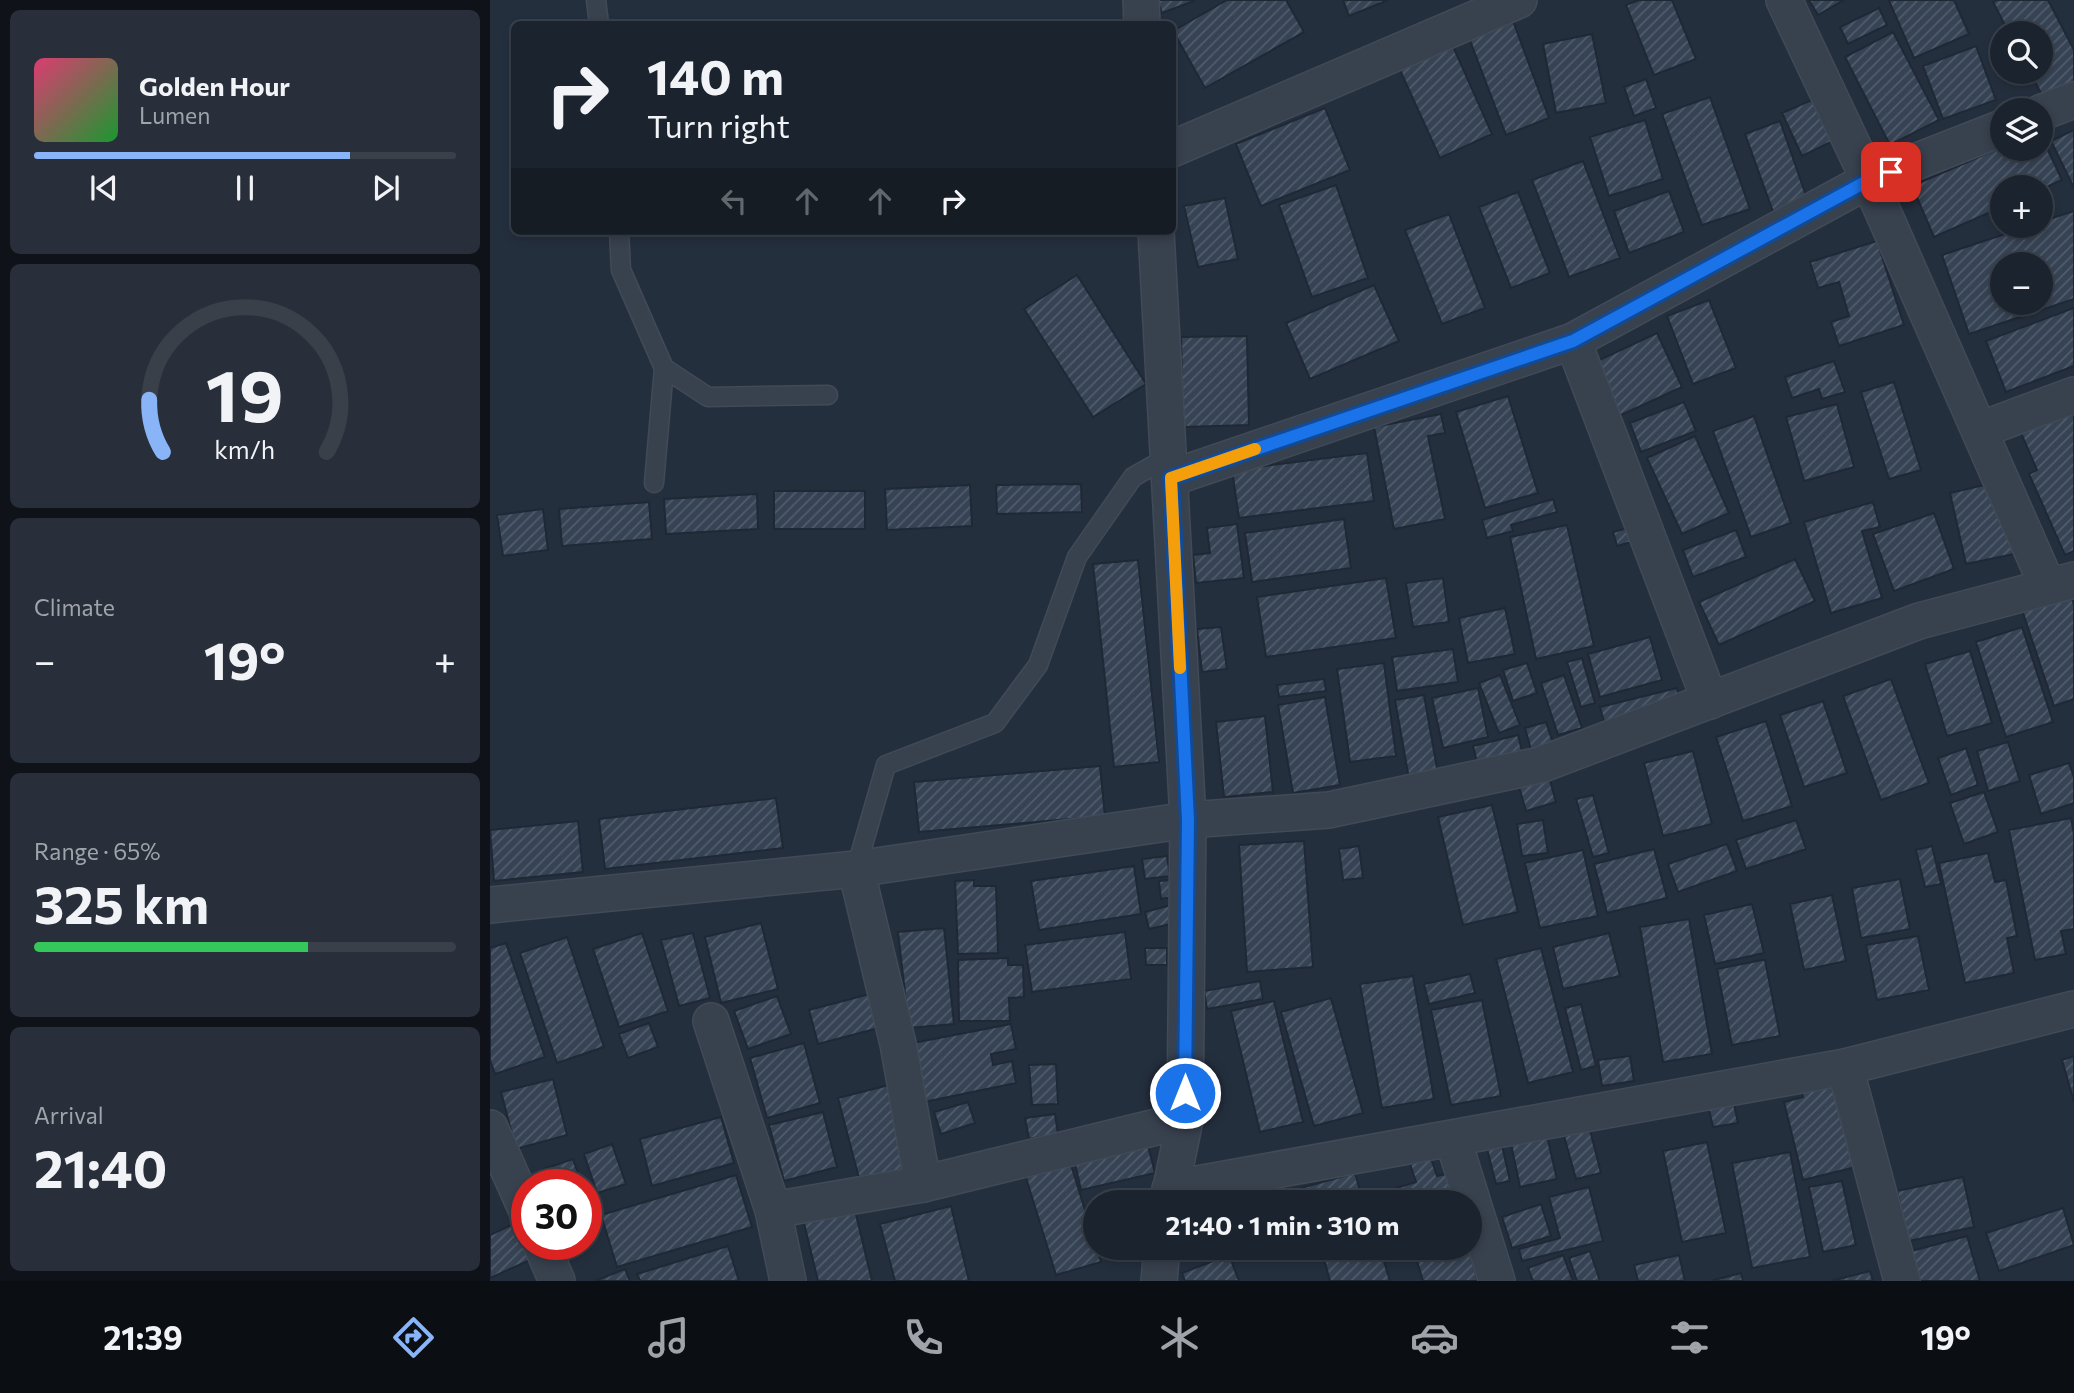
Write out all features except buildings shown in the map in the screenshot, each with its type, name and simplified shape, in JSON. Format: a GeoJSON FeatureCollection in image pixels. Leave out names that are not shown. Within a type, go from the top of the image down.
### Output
{"type":"FeatureCollection","features":[{"type":"Feature","properties":{"kind":"street"},"geometry":{"type":"LineString","coordinates":[[1141,0],[1142,21]]}},
{"type":"Feature","properties":{"kind":"street"},"geometry":{"type":"LineString","coordinates":[[1176,147],[1519,0]]}},
{"type":"Feature","properties":{"kind":"street"},"geometry":{"type":"LineString","coordinates":[[490,905],[856,869],[1188,820],[1329,810],[1540,765],[1919,621],[2061,584],[1980,430],[1869,180],[1784,0]]}},
{"type":"Feature","properties":{"kind":"street"},"geometry":{"type":"LineString","coordinates":[[2053,108],[2074,100]]}},
{"type":"Feature","properties":{"kind":"street"},"geometry":{"type":"LineString","coordinates":[[1170,467],[1573,341],[1869,180],[1990,133]]}},
{"type":"Feature","properties":{"kind":"street"},"geometry":{"type":"LineString","coordinates":[[1156,235],[1188,820],[1185,1120],[1170,1190]]}},
{"type":"Feature","properties":{"kind":"street"},"geometry":{"type":"LineString","coordinates":[[1573,341],[1710,701]]}},
{"type":"Feature","properties":{"kind":"street"},"geometry":{"type":"LineString","coordinates":[[1980,430],[2074,395]]}},
{"type":"Feature","properties":{"kind":"street"},"geometry":{"type":"LineString","coordinates":[[856,869],[898,1044],[923,1184]]}},
{"type":"Feature","properties":{"kind":"street"},"geometry":{"type":"LineString","coordinates":[[1199,1190],[1453,1139],[1845,1067],[2074,1009]]}},
{"type":"Feature","properties":{"kind":"street"},"geometry":{"type":"LineString","coordinates":[[711,1021],[772,1210],[788,1281]]}},
{"type":"Feature","properties":{"kind":"street"},"geometry":{"type":"LineString","coordinates":[[1845,1067],[1902,1281]]}},
{"type":"Feature","properties":{"kind":"street"},"geometry":{"type":"LineString","coordinates":[[772,1210],[923,1184],[1185,1120]]}},
{"type":"Feature","properties":{"kind":"street"},"geometry":{"type":"LineString","coordinates":[[490,1128],[510,1196]]}},
{"type":"Feature","properties":{"kind":"street"},"geometry":{"type":"LineString","coordinates":[[1453,1139],[1497,1281]]}},
{"type":"Feature","properties":{"kind":"street"},"geometry":{"type":"LineString","coordinates":[[548,1260],[557,1281]]}},
{"type":"Feature","properties":{"kind":"lane"},"geometry":{"type":"LineString","coordinates":[[596,0],[598,21]]}},
{"type":"Feature","properties":{"kind":"lane"},"geometry":{"type":"LineString","coordinates":[[619,235],[621,270],[664,368],[654,483]]}},
{"type":"Feature","properties":{"kind":"lane"},"geometry":{"type":"LineString","coordinates":[[664,368],[708,397],[828,395]]}},
{"type":"Feature","properties":{"kind":"lane"},"geometry":{"type":"LineString","coordinates":[[856,869],[886,765],[995,723],[1038,665],[1077,557],[1133,477],[1170,467]]}},
{"type":"Feature","properties":{"kind":"slow traffic"},"geometry":{"type":"LineString","coordinates":[[1180,668],[1171,478],[1255,449]]}},
{"type":"Feature","properties":{"kind":"route"},"geometry":{"type":"LineString","coordinates":[[1185,1093],[1188,820],[1171,478],[1573,341],[1869,180],[1891,172]]}}]}
